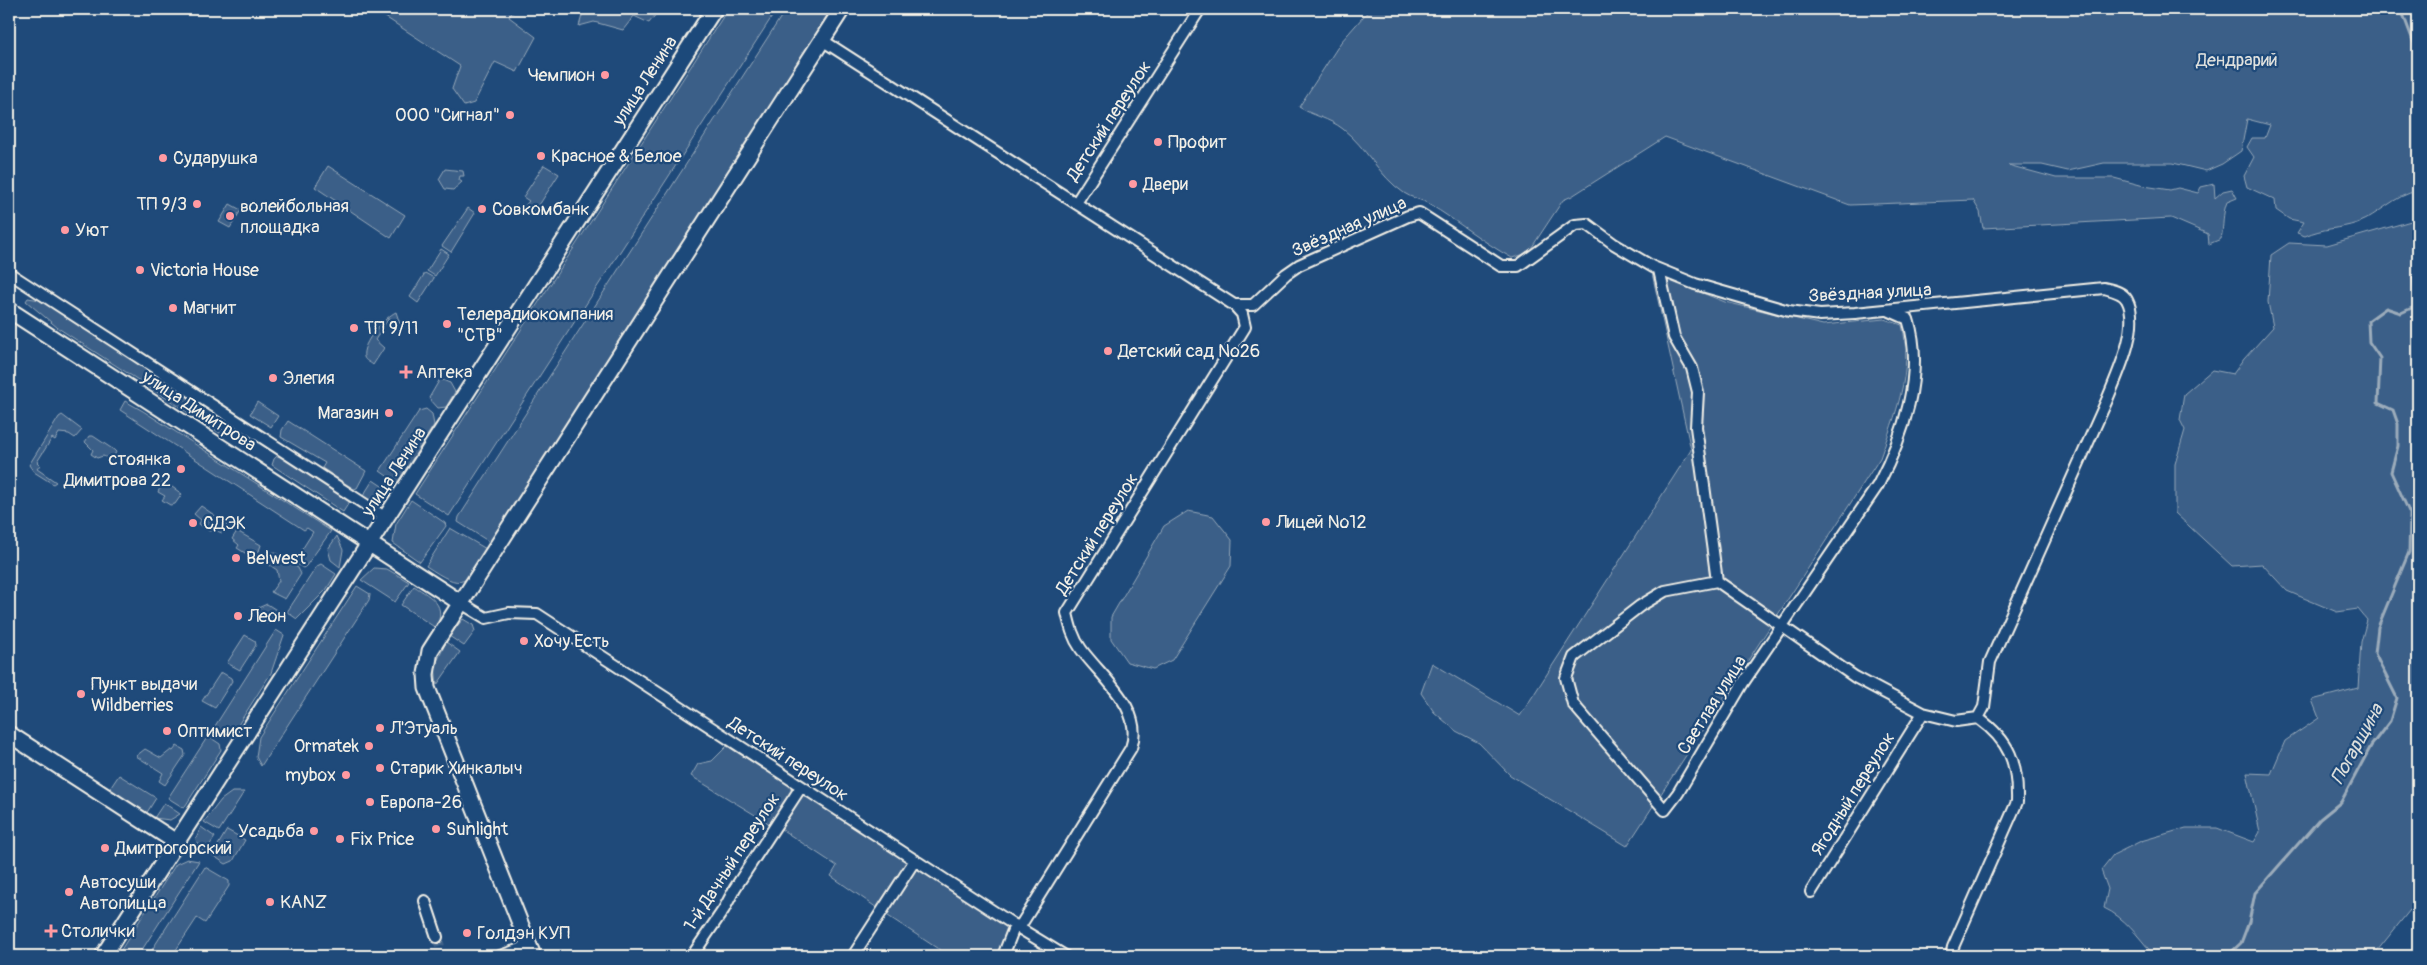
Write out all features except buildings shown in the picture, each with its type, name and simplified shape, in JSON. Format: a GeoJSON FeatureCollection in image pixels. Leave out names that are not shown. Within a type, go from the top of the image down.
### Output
{"type":"FeatureCollection","features":[{"type":"Feature","properties":{"kind":"main road","name":"улица Ленина"},"geometry":{"type":"LineString","coordinates":[[104,956],[714,9]]}},
{"type":"Feature","properties":{"kind":"main road"},"geometry":{"type":"LineString","coordinates":[[531,951],[427,688],[426,674],[430,651],[842,9]]}},
{"type":"Feature","properties":{"kind":"main road","name":"улица Димитрова"},"geometry":{"type":"LineString","coordinates":[[9,310],[461,603]]}},
{"type":"Feature","properties":{"kind":"main road"},"geometry":{"type":"LineString","coordinates":[[9,734],[176,842]]}},
{"type":"Feature","properties":{"kind":"street","name":"Детский переулок"},"geometry":{"type":"LineString","coordinates":[[461,603],[486,618],[509,612],[536,614],[1017,926],[1126,756],[1135,736],[1130,711],[1080,648],[1072,633],[1067,613],[1244,327],[1242,314],[1234,304],[1076,203],[1200,9]]}},
{"type":"Feature","properties":{"kind":"street"},"geometry":{"type":"LineString","coordinates":[[822,40],[1076,203]]}},
{"type":"Feature","properties":{"kind":"street","name":"Звёздная улица"},"geometry":{"type":"LineString","coordinates":[[1234,304],[1253,305],[1286,274],[1299,265],[1408,216],[1419,213],[1501,266],[1518,266],[1575,225],[1587,224],[1614,244],[1659,270],[1695,284],[1789,311],[1820,315],[1889,310],[2104,288],[2116,291],[2127,298],[2132,315],[2122,361],[2107,400],[1990,662],[1984,707],[1978,718]]}},
{"type":"Feature","properties":{"kind":"street"},"geometry":{"type":"LineString","coordinates":[[1659,270],[1674,336],[1692,368],[1698,392],[1696,426],[1717,581],[1855,677],[1924,713],[1956,721],[1978,718],[1996,731],[2008,747],[2018,782],[2018,802],[1953,947],[1951,956]]}},
{"type":"Feature","properties":{"kind":"street"},"geometry":{"type":"LineString","coordinates":[[9,273],[386,518]]}},
{"type":"Feature","properties":{"kind":"street","name":"Светлая улица"},"geometry":{"type":"LineString","coordinates":[[1717,581],[1665,592],[1640,606],[1594,639],[1574,657],[1566,678],[1573,704],[1665,810],[1678,792],[1743,683],[1878,485],[1893,456],[1911,392],[1914,340],[1908,319],[1889,310]]}},
{"type":"Feature","properties":{"kind":"street","name":"Ягодный переулок"},"geometry":{"type":"LineString","coordinates":[[1811,892],[1924,713]]}},
{"type":"Feature","properties":{"kind":"street","name":"1-й Дачный переулок"},"geometry":{"type":"LineString","coordinates":[[692,956],[801,786]]}},
{"type":"Feature","properties":{"kind":"street"},"geometry":{"type":"LineString","coordinates":[[853,956],[915,860]]}},
{"type":"Feature","properties":{"kind":"street"},"geometry":{"type":"LineString","coordinates":[[425,901],[437,936]]}},
{"type":"Feature","properties":{"kind":"street"},"geometry":{"type":"LineString","coordinates":[[1003,956],[1017,926],[1065,956]]}},
{"type":"Feature","properties":{"kind":"street"},"geometry":{"type":"LineString","coordinates":[[500,956],[531,951]]}},
{"type":"Feature","properties":{"kind":"green space"},"geometry":{"type":"Polygon","coordinates":[[[373,9],[515,9],[509,17],[536,37],[517,72],[495,62],[474,103],[464,106],[452,89],[460,66],[373,9]]]}},
{"type":"Feature","properties":{"kind":"green space"},"geometry":{"type":"Polygon","coordinates":[[[588,9],[660,9],[649,23],[634,16],[623,30],[594,22],[579,26],[583,12],[588,9]]]}},
{"type":"Feature","properties":{"kind":"green space"},"geometry":{"type":"Polygon","coordinates":[[[728,9],[777,9],[449,516],[415,494],[728,9]]]}},
{"type":"Feature","properties":{"kind":"green space"},"geometry":{"type":"Polygon","coordinates":[[[786,9],[836,9],[491,543],[458,522],[459,517],[786,9]]]}},
{"type":"Feature","properties":{"kind":"green space","name":"Дендрарий"},"geometry":{"type":"Polygon","coordinates":[[[1370,9],[1822,9],[1836,13],[1838,9],[2418,9],[2418,191],[2401,197],[2357,223],[2318,231],[2305,236],[2297,233],[2304,222],[2289,219],[2276,210],[2275,200],[2247,187],[2244,176],[2254,157],[2247,147],[2252,138],[2265,138],[2270,125],[2247,119],[2241,151],[2222,164],[2206,171],[2173,163],[2104,163],[2068,171],[2042,165],[2008,165],[2056,178],[2114,178],[2144,186],[2170,190],[2178,188],[2198,193],[2201,187],[2214,184],[2215,198],[2223,191],[2232,189],[2237,198],[2227,202],[2224,211],[2221,239],[2209,244],[2208,234],[2171,218],[1983,228],[1980,212],[1973,200],[1850,205],[1665,137],[1563,200],[1528,253],[1512,258],[1429,204],[1404,193],[1387,178],[1359,144],[1343,129],[1299,107],[1341,42],[1370,9]]]}},
{"type":"Feature","properties":{"kind":"green space"},"geometry":{"type":"Polygon","coordinates":[[[544,165],[559,174],[534,213],[524,207],[529,201],[523,197],[544,165]]]}},
{"type":"Feature","properties":{"kind":"green space"},"geometry":{"type":"Polygon","coordinates":[[[328,166],[405,215],[391,238],[315,187],[328,166]]]}},
{"type":"Feature","properties":{"kind":"green space"},"geometry":{"type":"Polygon","coordinates":[[[445,169],[463,171],[464,176],[460,176],[459,180],[462,182],[453,190],[445,189],[439,179],[445,169]]]}},
{"type":"Feature","properties":{"kind":"green space","name":"волейбольная площадка"},"geometry":{"type":"Polygon","coordinates":[[[230,204],[241,210],[230,228],[219,222],[230,204]]]}},
{"type":"Feature","properties":{"kind":"green space"},"geometry":{"type":"Polygon","coordinates":[[[468,208],[475,213],[451,252],[442,246],[468,208]]]}},
{"type":"Feature","properties":{"kind":"green space"},"geometry":{"type":"Polygon","coordinates":[[[2418,219],[2418,900],[2373,956],[2152,956],[2152,953],[2118,916],[2104,908],[2108,889],[2101,870],[2113,855],[2141,841],[2186,828],[2217,828],[2254,842],[2260,832],[2247,773],[2271,774],[2285,741],[2319,718],[2312,700],[2358,688],[2361,642],[2367,620],[2358,609],[2337,612],[2287,591],[2262,564],[2232,566],[2175,513],[2175,464],[2185,430],[2180,420],[2184,394],[2212,370],[2233,374],[2273,327],[2268,302],[2271,255],[2289,243],[2327,245],[2418,219]]]}},
{"type":"Feature","properties":{"kind":"green space"},"geometry":{"type":"Polygon","coordinates":[[[441,249],[449,254],[435,276],[427,271],[441,249]]]}},
{"type":"Feature","properties":{"kind":"green space"},"geometry":{"type":"Polygon","coordinates":[[[425,273],[434,278],[418,303],[410,297],[425,273]]]}},
{"type":"Feature","properties":{"kind":"green space"},"geometry":{"type":"Polygon","coordinates":[[[1652,273],[1725,302],[1823,325],[1884,319],[1902,325],[1906,359],[1897,409],[1880,458],[1627,846],[1510,775],[1479,743],[1456,731],[1434,712],[1421,693],[1432,663],[1520,716],[1691,450],[1652,273]]]}},
{"type":"Feature","properties":{"kind":"green space"},"geometry":{"type":"Polygon","coordinates":[[[28,298],[40,300],[180,391],[225,432],[223,435],[58,328],[26,301],[28,298]]]}},
{"type":"Feature","properties":{"kind":"green space"},"geometry":{"type":"Polygon","coordinates":[[[396,312],[400,324],[389,318],[375,340],[384,348],[373,365],[364,357],[366,345],[380,325],[396,312]]]}},
{"type":"Feature","properties":{"kind":"green space"},"geometry":{"type":"Polygon","coordinates":[[[440,379],[450,383],[455,392],[446,407],[438,408],[429,398],[440,379]]]}},
{"type":"Feature","properties":{"kind":"green space"},"geometry":{"type":"Polygon","coordinates":[[[125,401],[331,531],[306,566],[303,568],[294,562],[313,532],[307,528],[304,530],[120,410],[125,401]]]}},
{"type":"Feature","properties":{"kind":"green space"},"geometry":{"type":"Polygon","coordinates":[[[257,402],[278,416],[271,427],[250,414],[257,402]]]}},
{"type":"Feature","properties":{"kind":"green space"},"geometry":{"type":"Polygon","coordinates":[[[426,409],[432,414],[434,425],[397,483],[380,471],[419,411],[426,409]]]}},
{"type":"Feature","properties":{"kind":"green space"},"geometry":{"type":"Polygon","coordinates":[[[62,415],[82,430],[75,438],[69,434],[59,433],[55,440],[52,438],[37,462],[40,465],[37,469],[56,482],[53,484],[34,472],[29,465],[62,415]]]}},
{"type":"Feature","properties":{"kind":"green space"},"geometry":{"type":"Polygon","coordinates":[[[288,421],[366,471],[357,488],[354,489],[322,468],[325,463],[281,437],[282,430],[288,421]]]}},
{"type":"Feature","properties":{"kind":"green space"},"geometry":{"type":"Polygon","coordinates":[[[89,436],[93,436],[116,452],[112,460],[103,456],[97,458],[91,454],[93,450],[85,442],[89,436]]]}},
{"type":"Feature","properties":{"kind":"green space"},"geometry":{"type":"Polygon","coordinates":[[[277,456],[281,456],[350,501],[343,512],[272,465],[277,456]]]}},
{"type":"Feature","properties":{"kind":"green space"},"geometry":{"type":"Polygon","coordinates":[[[373,480],[391,492],[381,503],[376,504],[363,496],[373,480]]]}},
{"type":"Feature","properties":{"kind":"green space"},"geometry":{"type":"Polygon","coordinates":[[[165,482],[182,494],[175,504],[170,505],[162,500],[165,496],[158,492],[162,483],[165,482]]]}},
{"type":"Feature","properties":{"kind":"green space"},"geometry":{"type":"Polygon","coordinates":[[[411,500],[445,523],[446,526],[420,562],[393,543],[396,524],[411,500]]]}},
{"type":"Feature","properties":{"kind":"green space"},"geometry":{"type":"Polygon","coordinates":[[[201,506],[226,523],[227,526],[222,533],[215,530],[209,531],[199,524],[201,520],[194,514],[201,506]]]}},
{"type":"Feature","properties":{"kind":"green space"},"geometry":{"type":"Polygon","coordinates":[[[1188,511],[1213,516],[1232,540],[1231,566],[1172,660],[1153,669],[1127,662],[1111,639],[1111,617],[1164,526],[1188,511]]]}},
{"type":"Feature","properties":{"kind":"green space"},"geometry":{"type":"Polygon","coordinates":[[[450,528],[488,550],[474,571],[463,581],[448,579],[426,566],[450,528]]]}},
{"type":"Feature","properties":{"kind":"green space"},"geometry":{"type":"Polygon","coordinates":[[[237,531],[261,545],[258,554],[255,555],[249,551],[245,553],[237,548],[239,545],[232,539],[237,531]]]}},
{"type":"Feature","properties":{"kind":"green space"},"geometry":{"type":"Polygon","coordinates":[[[337,536],[343,550],[340,567],[331,560],[328,549],[337,536]]]}},
{"type":"Feature","properties":{"kind":"green space"},"geometry":{"type":"Polygon","coordinates":[[[274,552],[298,568],[301,574],[285,599],[271,592],[279,581],[277,570],[265,562],[270,553],[274,552]]]}},
{"type":"Feature","properties":{"kind":"green space"},"geometry":{"type":"Polygon","coordinates":[[[321,564],[336,574],[326,590],[297,619],[287,612],[317,566],[321,564]]]}},
{"type":"Feature","properties":{"kind":"green space"},"geometry":{"type":"Polygon","coordinates":[[[374,568],[387,569],[409,582],[395,602],[361,580],[374,568]]]}},
{"type":"Feature","properties":{"kind":"green space"},"geometry":{"type":"Polygon","coordinates":[[[357,586],[370,594],[369,600],[261,766],[256,757],[259,737],[357,586]]]}},
{"type":"Feature","properties":{"kind":"green space"},"geometry":{"type":"Polygon","coordinates":[[[414,586],[432,598],[439,607],[439,620],[436,628],[401,605],[414,586]]]}},
{"type":"Feature","properties":{"kind":"green space"},"geometry":{"type":"Polygon","coordinates":[[[267,604],[278,611],[269,623],[254,615],[258,608],[267,604]]]}},
{"type":"Feature","properties":{"kind":"green space"},"geometry":{"type":"Polygon","coordinates":[[[463,619],[473,625],[475,631],[464,646],[449,636],[463,619]]]}},
{"type":"Feature","properties":{"kind":"green space"},"geometry":{"type":"Polygon","coordinates":[[[276,630],[284,635],[271,673],[231,736],[215,731],[215,726],[276,630]]]}},
{"type":"Feature","properties":{"kind":"green space"},"geometry":{"type":"Polygon","coordinates":[[[245,635],[255,641],[256,645],[240,670],[227,663],[245,635]]]}},
{"type":"Feature","properties":{"kind":"green space"},"geometry":{"type":"Polygon","coordinates":[[[446,642],[460,652],[437,685],[435,666],[446,642]]]}},
{"type":"Feature","properties":{"kind":"green space"},"geometry":{"type":"Polygon","coordinates":[[[221,672],[231,678],[232,681],[215,708],[202,701],[221,672]]]}},
{"type":"Feature","properties":{"kind":"green space"},"geometry":{"type":"Polygon","coordinates":[[[208,736],[220,744],[221,750],[184,808],[168,798],[208,736]]]}},
{"type":"Feature","properties":{"kind":"green space"},"geometry":{"type":"Polygon","coordinates":[[[177,746],[184,750],[185,755],[165,785],[159,781],[163,773],[136,756],[145,749],[161,758],[171,750],[173,751],[177,746]]]}},
{"type":"Feature","properties":{"kind":"green space"},"geometry":{"type":"Polygon","coordinates":[[[727,746],[789,785],[792,792],[770,824],[691,776],[698,764],[712,761],[727,746]]]}},
{"type":"Feature","properties":{"kind":"green space"},"geometry":{"type":"Polygon","coordinates":[[[119,775],[156,798],[146,814],[109,790],[119,775]]]}},
{"type":"Feature","properties":{"kind":"green space"},"geometry":{"type":"Polygon","coordinates":[[[232,792],[244,792],[219,831],[204,822],[221,800],[232,792]]]}},
{"type":"Feature","properties":{"kind":"green space"},"geometry":{"type":"Polygon","coordinates":[[[806,795],[905,861],[907,866],[880,910],[831,876],[837,866],[778,827],[798,797],[806,795]]]}},
{"type":"Feature","properties":{"kind":"green space"},"geometry":{"type":"Polygon","coordinates":[[[164,803],[180,814],[170,820],[154,818],[164,803]]]}},
{"type":"Feature","properties":{"kind":"green space"},"geometry":{"type":"Polygon","coordinates":[[[201,827],[215,837],[205,852],[199,849],[196,839],[201,827]]]}},
{"type":"Feature","properties":{"kind":"green space"},"geometry":{"type":"Polygon","coordinates":[[[227,830],[245,840],[233,861],[226,864],[212,855],[227,830]]]}},
{"type":"Feature","properties":{"kind":"green space"},"geometry":{"type":"Polygon","coordinates":[[[187,859],[199,861],[138,956],[117,956],[176,864],[187,859]]]}},
{"type":"Feature","properties":{"kind":"green space"},"geometry":{"type":"Polygon","coordinates":[[[205,867],[229,881],[229,886],[205,923],[197,918],[172,956],[148,956],[205,867]]]}},
{"type":"Feature","properties":{"kind":"green space"},"geometry":{"type":"Polygon","coordinates":[[[914,867],[1007,925],[1009,930],[999,956],[949,956],[885,914],[914,867]]]}},
{"type":"Feature","properties":{"kind":"waterway","name":"Погарщина"},"geometry":{"type":"LineString","coordinates":[[2389,9],[2403,14],[2418,54]]}},
{"type":"Feature","properties":{"kind":"waterway","name":"Погарщина"},"geometry":{"type":"LineString","coordinates":[[2227,956],[2241,943],[2249,922],[2255,893],[2320,819],[2341,802],[2371,746],[2390,721],[2397,698],[2375,654],[2378,627],[2409,552],[2410,514],[2391,472],[2398,446],[2398,424],[2393,410],[2378,403],[2380,358],[2369,342],[2368,321],[2386,308],[2401,313],[2416,306],[2413,277],[2418,276]]}},
{"type":"Feature","properties":{"kind":"tunnel"},"geometry":{"type":"LineString","coordinates":[[437,937],[443,956]]}},
{"type":"Feature","properties":{"kind":"place","name":"Чемпион"},"geometry":{"type":"Point","coordinates":[605,75]}},
{"type":"Feature","properties":{"kind":"place","name":"ООО \"Сигнал\""},"geometry":{"type":"Point","coordinates":[510,115]}},
{"type":"Feature","properties":{"kind":"place","name":"Профит"},"geometry":{"type":"Point","coordinates":[1158,142]}},
{"type":"Feature","properties":{"kind":"place","name":"Красное & Белое"},"geometry":{"type":"Point","coordinates":[541,156]}},
{"type":"Feature","properties":{"kind":"place","name":"Сударушка"},"geometry":{"type":"Point","coordinates":[163,158]}},
{"type":"Feature","properties":{"kind":"place","name":"Двери"},"geometry":{"type":"Point","coordinates":[1133,184]}},
{"type":"Feature","properties":{"kind":"place","name":"ТП 9/3"},"geometry":{"type":"Point","coordinates":[197,204]}},
{"type":"Feature","properties":{"kind":"place","name":"Совкомбанк"},"geometry":{"type":"Point","coordinates":[482,209]}},
{"type":"Feature","properties":{"kind":"place","name":"волейбольная площадка"},"geometry":{"type":"Point","coordinates":[230,216]}},
{"type":"Feature","properties":{"kind":"place","name":"Уют"},"geometry":{"type":"Point","coordinates":[65,230]}},
{"type":"Feature","properties":{"kind":"place","name":"Victoria House"},"geometry":{"type":"Point","coordinates":[140,270]}},
{"type":"Feature","properties":{"kind":"place","name":"Магнит"},"geometry":{"type":"Point","coordinates":[173,308]}},
{"type":"Feature","properties":{"kind":"place","name":"Телерадиокомпания \"СТВ\""},"geometry":{"type":"Point","coordinates":[447,324]}},
{"type":"Feature","properties":{"kind":"place","name":"ТП 9/11"},"geometry":{"type":"Point","coordinates":[354,328]}},
{"type":"Feature","properties":{"kind":"place","name":"Детский сад №26"},"geometry":{"type":"Point","coordinates":[1108,351]}},
{"type":"Feature","properties":{"kind":"place","name":"Аптека"},"geometry":{"type":"Point","coordinates":[406,372]}},
{"type":"Feature","properties":{"kind":"place","name":"Элегия"},"geometry":{"type":"Point","coordinates":[273,378]}},
{"type":"Feature","properties":{"kind":"place","name":"Магазин"},"geometry":{"type":"Point","coordinates":[389,413]}},
{"type":"Feature","properties":{"kind":"place","name":"стоянка Димитрова 22"},"geometry":{"type":"Point","coordinates":[181,469]}},
{"type":"Feature","properties":{"kind":"place","name":"Лицей №12"},"geometry":{"type":"Point","coordinates":[1266,522]}},
{"type":"Feature","properties":{"kind":"place","name":"СДЭК"},"geometry":{"type":"Point","coordinates":[193,523]}},
{"type":"Feature","properties":{"kind":"place","name":"Belwest"},"geometry":{"type":"Point","coordinates":[236,558]}},
{"type":"Feature","properties":{"kind":"place","name":"Леон"},"geometry":{"type":"Point","coordinates":[238,616]}},
{"type":"Feature","properties":{"kind":"place","name":"Хочу Есть"},"geometry":{"type":"Point","coordinates":[524,641]}},
{"type":"Feature","properties":{"kind":"place","name":"Пункт выдачи Wildberries"},"geometry":{"type":"Point","coordinates":[81,694]}},
{"type":"Feature","properties":{"kind":"place","name":"Л'Этуаль"},"geometry":{"type":"Point","coordinates":[380,728]}},
{"type":"Feature","properties":{"kind":"place","name":"Оптимист"},"geometry":{"type":"Point","coordinates":[167,731]}},
{"type":"Feature","properties":{"kind":"place","name":"Ormatek"},"geometry":{"type":"Point","coordinates":[369,746]}},
{"type":"Feature","properties":{"kind":"place","name":"Старик Хинкалыч"},"geometry":{"type":"Point","coordinates":[380,768]}},
{"type":"Feature","properties":{"kind":"place","name":"mybox"},"geometry":{"type":"Point","coordinates":[346,775]}},
{"type":"Feature","properties":{"kind":"place","name":"Европа-26"},"geometry":{"type":"Point","coordinates":[370,802]}},
{"type":"Feature","properties":{"kind":"place","name":"Sunlight"},"geometry":{"type":"Point","coordinates":[436,829]}},
{"type":"Feature","properties":{"kind":"place","name":"Усадьба"},"geometry":{"type":"Point","coordinates":[314,831]}},
{"type":"Feature","properties":{"kind":"place","name":"Fix Price"},"geometry":{"type":"Point","coordinates":[340,839]}},
{"type":"Feature","properties":{"kind":"place","name":"Дмитрогорский"},"geometry":{"type":"Point","coordinates":[105,848]}},
{"type":"Feature","properties":{"kind":"place","name":"Автосуши Автопицца"},"geometry":{"type":"Point","coordinates":[69,892]}},
{"type":"Feature","properties":{"kind":"place","name":"KANZ"},"geometry":{"type":"Point","coordinates":[270,902]}},
{"type":"Feature","properties":{"kind":"place","name":"Столички"},"geometry":{"type":"Point","coordinates":[51,931]}},
{"type":"Feature","properties":{"kind":"place","name":"Голдэн КУП"},"geometry":{"type":"Point","coordinates":[467,933]}}]}
